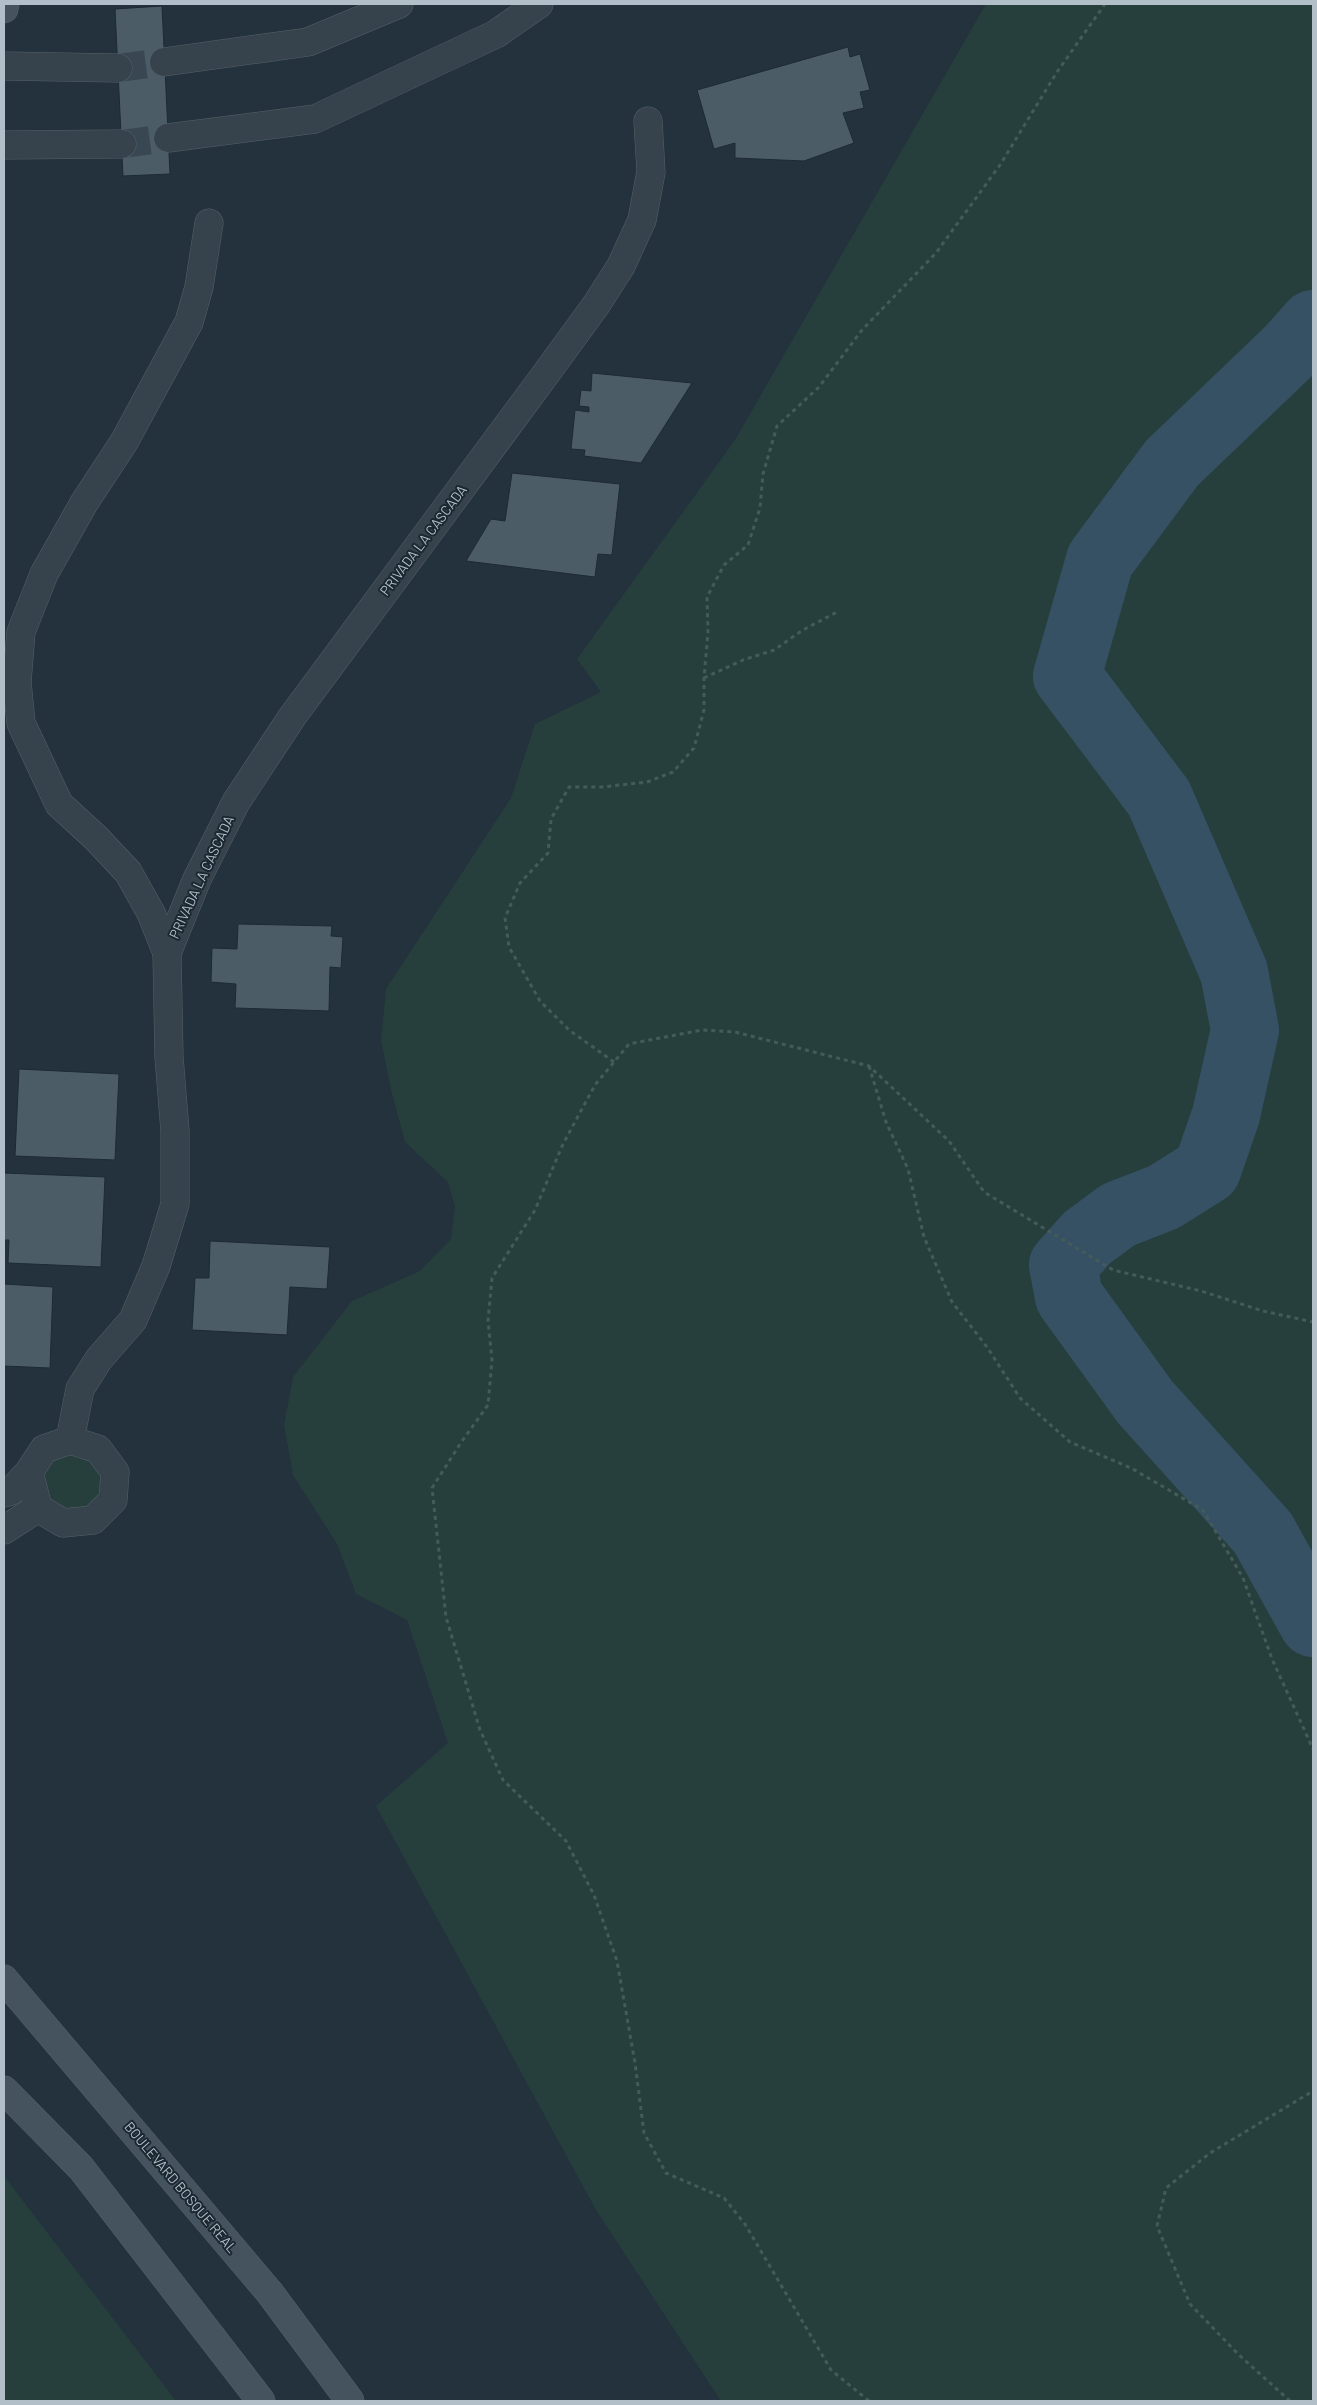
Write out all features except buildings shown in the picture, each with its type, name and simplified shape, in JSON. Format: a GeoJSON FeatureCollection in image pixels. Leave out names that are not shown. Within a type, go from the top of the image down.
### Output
{"type":"FeatureCollection","features":[{"type":"Feature","properties":{"kind":"main road"},"geometry":{"type":"LineString","coordinates":[[4,9],[5,4]]}},
{"type":"Feature","properties":{"kind":"main road","name":"BOULEVARD BOSQUE REAL"},"geometry":{"type":"LineString","coordinates":[[4,1979],[270,2293],[350,2401]]}},
{"type":"Feature","properties":{"kind":"main road"},"geometry":{"type":"LineString","coordinates":[[4,2090],[81,2168],[261,2401]]}},
{"type":"Feature","properties":{"kind":"street"},"geometry":{"type":"LineString","coordinates":[[164,62],[308,42],[399,4]]}},
{"type":"Feature","properties":{"kind":"street"},"geometry":{"type":"LineString","coordinates":[[168,138],[315,118],[496,34],[539,4]]}},
{"type":"Feature","properties":{"kind":"street"},"geometry":{"type":"LineString","coordinates":[[4,66],[118,68]]}},
{"type":"Feature","properties":{"kind":"street","name":"PRIVADA LA CASCADA"},"geometry":{"type":"LineString","coordinates":[[70,1440],[80,1389],[100,1359],[133,1320],[156,1266],[175,1204],[175,1131],[166,995],[167,953],[197,879],[236,802],[292,717],[545,375],[596,305],[621,266],[642,220],[651,172],[648,121]]}},
{"type":"Feature","properties":{"kind":"street"},"geometry":{"type":"LineString","coordinates":[[4,144],[122,144]]}},
{"type":"Feature","properties":{"kind":"street","name":"PRIVADA LA CASCADA"},"geometry":{"type":"LineString","coordinates":[[167,953],[151,913],[128,872],[96,838],[59,804],[21,723],[17,682],[21,632],[44,574],[84,503],[124,442],[188,322],[199,287],[209,223]]}},
{"type":"Feature","properties":{"kind":"street"},"geometry":{"type":"LineString","coordinates":[[4,1493],[11,1491],[29,1472],[44,1450],[70,1440],[98,1449],[115,1472],[113,1500],[93,1520],[63,1523],[38,1508],[29,1472]]}},
{"type":"Feature","properties":{"kind":"street"},"geometry":{"type":"LineString","coordinates":[[4,1530],[38,1508]]}},
{"type":"Feature","properties":{"kind":"path"},"geometry":{"type":"LineString","coordinates":[[614,1062],[568,1030],[540,1001],[509,947],[505,918],[520,883],[548,853],[551,820],[569,787],[602,787],[647,782],[673,772],[694,748],[704,710],[704,678],[708,632],[707,597],[724,565],[748,545],[760,508],[763,474],[777,426],[819,387],[862,330],[936,253],[1000,165],[1057,72],[1105,4]]}},
{"type":"Feature","properties":{"kind":"path"},"geometry":{"type":"LineString","coordinates":[[704,678],[743,660],[774,650],[803,630],[837,612]]}},
{"type":"Feature","properties":{"kind":"path"},"geometry":{"type":"LineString","coordinates":[[869,2401],[831,2370],[745,2224],[724,2198],[666,2173],[644,2133],[635,2063],[617,1961],[594,1895],[566,1841],[503,1780],[480,1730],[446,1617],[432,1488],[488,1404],[492,1360],[488,1322],[492,1278],[535,1210],[562,1144],[595,1085],[629,1044],[702,1030],[735,1032],[869,1066],[949,1141],[984,1192],[1037,1222],[1113,1270],[1201,1292],[1263,1311],[1313,1322]]}},
{"type":"Feature","properties":{"kind":"path"},"geometry":{"type":"LineString","coordinates":[[869,1066],[886,1122],[908,1169],[924,1237],[952,1302],[987,1347],[1020,1398],[1070,1442],[1132,1468],[1203,1510],[1243,1578],[1272,1659],[1313,1749]]}},
{"type":"Feature","properties":{"kind":"path"},"geometry":{"type":"LineString","coordinates":[[1290,2401],[1239,2355],[1190,2304],[1157,2226],[1166,2188],[1210,2153],[1313,2091]]}},
{"type":"Feature","properties":{"kind":"green space"},"geometry":{"type":"Polygon","coordinates":[[[986,4],[1313,4],[1313,2401],[721,2401],[596,2210],[376,1806],[448,1743],[407,1620],[356,1594],[337,1544],[293,1475],[284,1425],[293,1377],[352,1301],[420,1271],[451,1239],[455,1207],[448,1182],[405,1142],[392,1094],[381,1040],[386,989],[511,798],[535,724],[601,692],[577,659],[735,440],[986,4]]]}},
{"type":"Feature","properties":{"kind":"green space"},"geometry":{"type":"Polygon","coordinates":[[[70,1449],[96,1459],[103,1469],[105,1476],[105,1496],[90,1509],[77,1515],[55,1509],[46,1503],[38,1474],[49,1456],[70,1449]]]}},
{"type":"Feature","properties":{"kind":"green space"},"geometry":{"type":"Polygon","coordinates":[[[4,2176],[176,2401],[4,2401],[4,2176]]]}},
{"type":"Feature","properties":{"kind":"waterway"},"geometry":{"type":"LineString","coordinates":[[1313,324],[1291,349],[1172,463],[1100,560],[1067,676],[1159,798],[1234,972],[1245,1030],[1226,1115],[1207,1170],[1164,1197],[1118,1215],[1087,1238],[1063,1265],[1069,1297],[1145,1402],[1263,1533],[1313,1623]]}},
{"type":"Feature","properties":{"kind":"tunnel"},"geometry":{"type":"LineString","coordinates":[[118,68],[164,62]]}},
{"type":"Feature","properties":{"kind":"tunnel"},"geometry":{"type":"LineString","coordinates":[[122,144],[168,138]]}}]}
